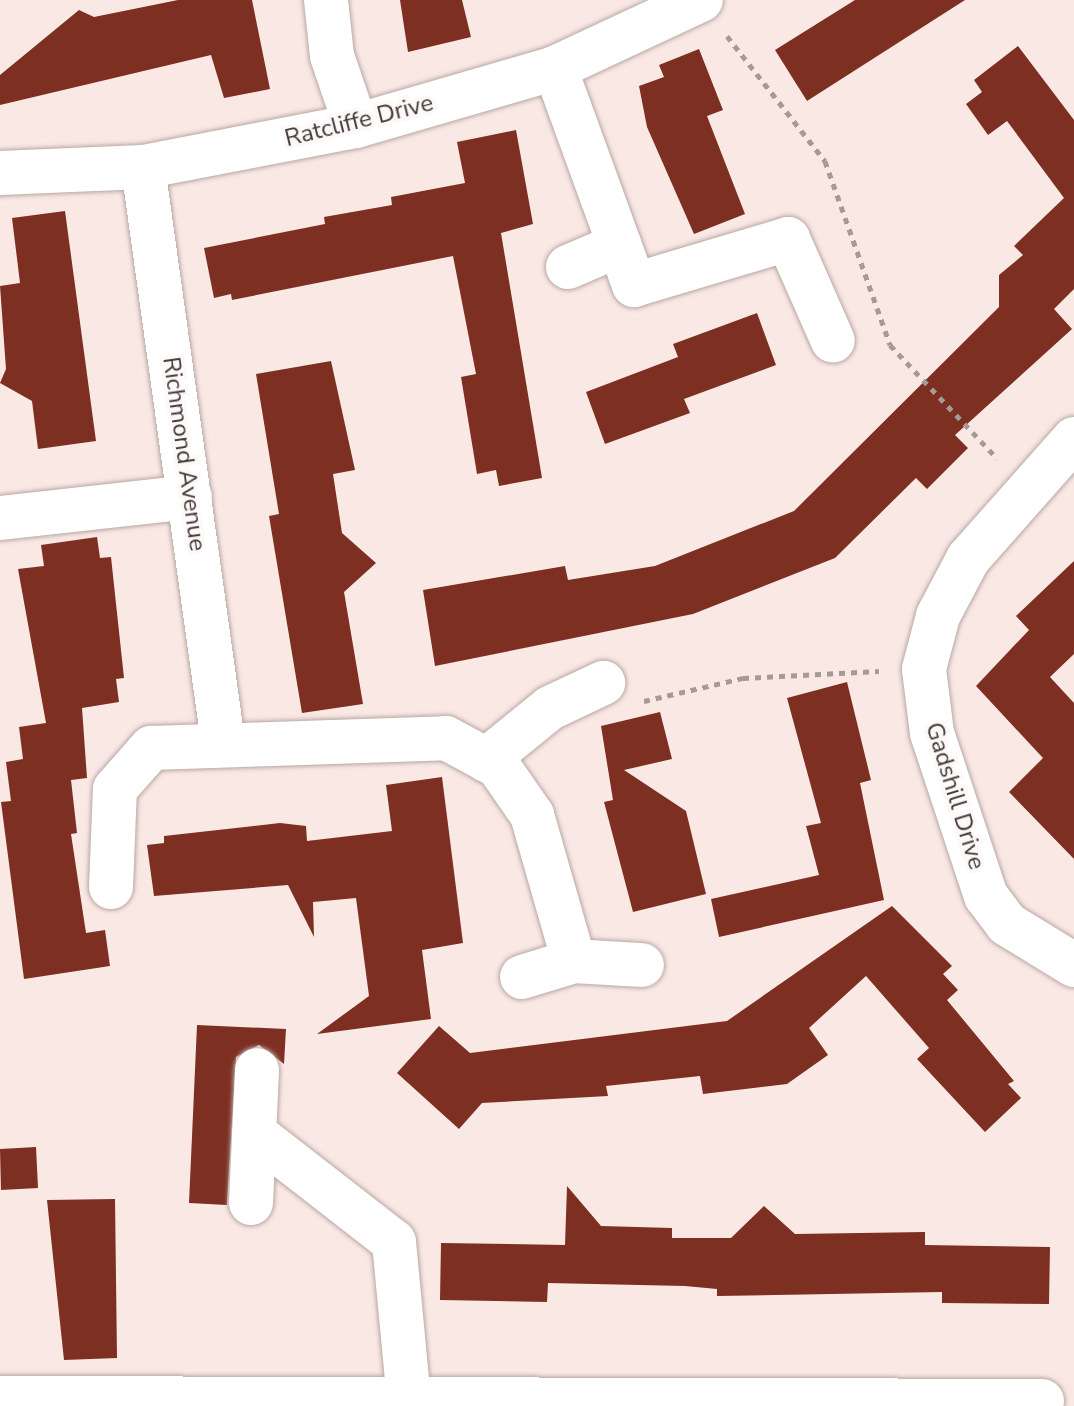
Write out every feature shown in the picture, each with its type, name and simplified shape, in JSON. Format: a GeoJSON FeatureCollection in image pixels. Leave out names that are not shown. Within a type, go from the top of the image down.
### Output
{"type":"FeatureCollection","features":[{"type":"Feature","properties":{"kind":"street"},"geometry":{"type":"LineString","coordinates":[[326,0],[332,56],[356,126]]}},
{"type":"Feature","properties":{"kind":"street","name":"Ratcliffe Drive"},"geometry":{"type":"LineString","coordinates":[[0,173],[143,167],[356,126],[555,68],[700,0]]}},
{"type":"Feature","properties":{"kind":"street"},"geometry":{"type":"LineString","coordinates":[[555,68],[626,265]]}},
{"type":"Feature","properties":{"kind":"street","name":"Richmond Avenue"},"geometry":{"type":"LineString","coordinates":[[143,167],[223,742]]}},
{"type":"Feature","properties":{"kind":"street"},"geometry":{"type":"LineString","coordinates":[[568,267],[626,265],[788,239],[833,341]]}},
{"type":"Feature","properties":{"kind":"street","name":"Gadshill Drive"},"geometry":{"type":"LineString","coordinates":[[1074,439],[1026,489],[968,559],[938,616],[924,669],[932,733],[986,896],[1007,924],[1074,965]]}},
{"type":"Feature","properties":{"kind":"street"},"geometry":{"type":"LineString","coordinates":[[0,518],[190,497]]}},
{"type":"Feature","properties":{"kind":"street"},"geometry":{"type":"LineString","coordinates":[[486,760],[550,708],[614,694]]}},
{"type":"Feature","properties":{"kind":"street"},"geometry":{"type":"LineString","coordinates":[[111,887],[115,789],[151,748],[223,742],[446,738],[486,760],[532,815],[574,961]]}},
{"type":"Feature","properties":{"kind":"street"},"geometry":{"type":"LineString","coordinates":[[522,977],[574,961],[642,965]]}},
{"type":"Feature","properties":{"kind":"street"},"geometry":{"type":"LineString","coordinates":[[251,1203],[257,1070]]}},
{"type":"Feature","properties":{"kind":"street"},"geometry":{"type":"LineString","coordinates":[[254,1133],[394,1242],[409,1401]]}},
{"type":"Feature","properties":{"kind":"street"},"geometry":{"type":"LineString","coordinates":[[0,1398],[1042,1401]]}},
{"type":"Feature","properties":{"kind":"path"},"geometry":{"type":"LineString","coordinates":[[700,0],[825,161],[890,345],[1026,489]]}},
{"type":"Feature","properties":{"kind":"path"},"geometry":{"type":"LineString","coordinates":[[614,694],[743,678],[924,669]]}},
{"type":"Feature","properties":{"kind":"building"},"geometry":{"type":"Polygon","coordinates":[[[178,0],[252,0],[270,89],[224,98],[211,55],[0,105],[0,75],[79,10],[94,17],[178,0]]]}},
{"type":"Feature","properties":{"kind":"building"},"geometry":{"type":"Polygon","coordinates":[[[400,0],[462,0],[471,37],[408,52],[400,0]]]}},
{"type":"Feature","properties":{"kind":"building"},"geometry":{"type":"Polygon","coordinates":[[[855,0],[965,0],[807,101],[775,50],[855,0]]]}},
{"type":"Feature","properties":{"kind":"building"},"geometry":{"type":"Polygon","coordinates":[[[1018,46],[1074,120],[1074,289],[1054,309],[1072,329],[955,435],[968,448],[927,489],[916,478],[835,558],[693,614],[435,666],[423,590],[565,566],[568,580],[655,566],[794,511],[999,307],[999,275],[1023,255],[1014,246],[1064,198],[1007,121],[988,135],[966,104],[982,92],[974,80],[1018,46]]]}},
{"type":"Feature","properties":{"kind":"building"},"geometry":{"type":"Polygon","coordinates":[[[699,49],[723,110],[707,116],[745,214],[694,234],[647,127],[639,86],[664,77],[659,65],[699,49]]]}},
{"type":"Feature","properties":{"kind":"building"},"geometry":{"type":"Polygon","coordinates":[[[516,130],[533,224],[501,233],[542,478],[499,486],[496,470],[477,474],[461,377],[476,374],[453,256],[232,300],[231,294],[214,298],[204,248],[325,224],[324,217],[392,205],[391,197],[465,183],[457,142],[516,130]]]}},
{"type":"Feature","properties":{"kind":"building"},"geometry":{"type":"Polygon","coordinates":[[[65,211],[96,441],[38,449],[32,401],[0,383],[6,369],[0,286],[20,283],[12,218],[65,211]]]}},
{"type":"Feature","properties":{"kind":"building"},"geometry":{"type":"Polygon","coordinates":[[[757,313],[776,365],[684,399],[690,413],[605,444],[586,392],[678,357],[673,344],[757,313]]]}},
{"type":"Feature","properties":{"kind":"building"},"geometry":{"type":"Polygon","coordinates":[[[331,361],[355,470],[333,474],[342,533],[376,563],[344,592],[363,704],[302,713],[269,516],[279,514],[256,374],[331,361]]]}},
{"type":"Feature","properties":{"kind":"building"},"geometry":{"type":"Polygon","coordinates":[[[97,537],[100,558],[111,557],[124,678],[116,679],[119,702],[82,708],[87,778],[71,780],[77,833],[71,834],[86,933],[105,930],[110,966],[24,979],[1,802],[11,801],[6,762],[23,759],[19,727],[46,723],[18,569],[44,566],[41,545],[97,537]]]}},
{"type":"Feature","properties":{"kind":"building"},"geometry":{"type":"Polygon","coordinates":[[[1074,561],[1074,654],[1050,677],[1074,703],[1074,859],[1009,792],[1043,758],[976,686],[1029,630],[1016,616],[1074,561]]]}},
{"type":"Feature","properties":{"kind":"building"},"geometry":{"type":"Polygon","coordinates":[[[847,682],[871,780],[860,783],[884,900],[719,937],[711,899],[819,875],[806,826],[821,823],[787,698],[847,682]]]}},
{"type":"Feature","properties":{"kind":"building"},"geometry":{"type":"Polygon","coordinates":[[[660,712],[672,759],[624,770],[686,811],[706,894],[633,912],[604,802],[613,800],[601,726],[660,712]]]}},
{"type":"Feature","properties":{"kind":"building"},"geometry":{"type":"Polygon","coordinates":[[[442,777],[463,943],[422,950],[431,1019],[317,1034],[369,996],[356,898],[313,902],[314,937],[288,885],[154,896],[147,845],[164,843],[164,836],[280,823],[306,826],[307,841],[392,831],[386,785],[442,777]]]}},
{"type":"Feature","properties":{"kind":"building"},"geometry":{"type":"Polygon","coordinates":[[[892,906],[952,966],[943,974],[958,990],[947,1000],[1014,1081],[1008,1084],[1021,1098],[985,1132],[917,1059],[929,1048],[866,976],[809,1028],[828,1055],[787,1084],[703,1094],[700,1076],[606,1086],[608,1096],[482,1103],[459,1129],[397,1073],[439,1026],[470,1053],[727,1021],[892,906]]]}},
{"type":"Feature","properties":{"kind":"building"},"geometry":{"type":"Polygon","coordinates":[[[197,1025],[286,1029],[284,1064],[259,1045],[236,1057],[227,1205],[189,1203],[197,1025]]]}},
{"type":"Feature","properties":{"kind":"building"},"geometry":{"type":"Polygon","coordinates":[[[36,1147],[38,1188],[1,1190],[0,1149],[36,1147]]]}},
{"type":"Feature","properties":{"kind":"building"},"geometry":{"type":"Polygon","coordinates":[[[567,1186],[601,1226],[672,1228],[672,1238],[731,1238],[764,1206],[795,1234],[925,1232],[925,1245],[1050,1247],[1049,1304],[942,1303],[942,1292],[717,1296],[717,1289],[685,1286],[548,1283],[547,1302],[440,1300],[441,1243],[565,1245],[567,1186]]]}},
{"type":"Feature","properties":{"kind":"building"},"geometry":{"type":"Polygon","coordinates":[[[115,1199],[117,1358],[64,1360],[47,1200],[115,1199]]]}}]}
